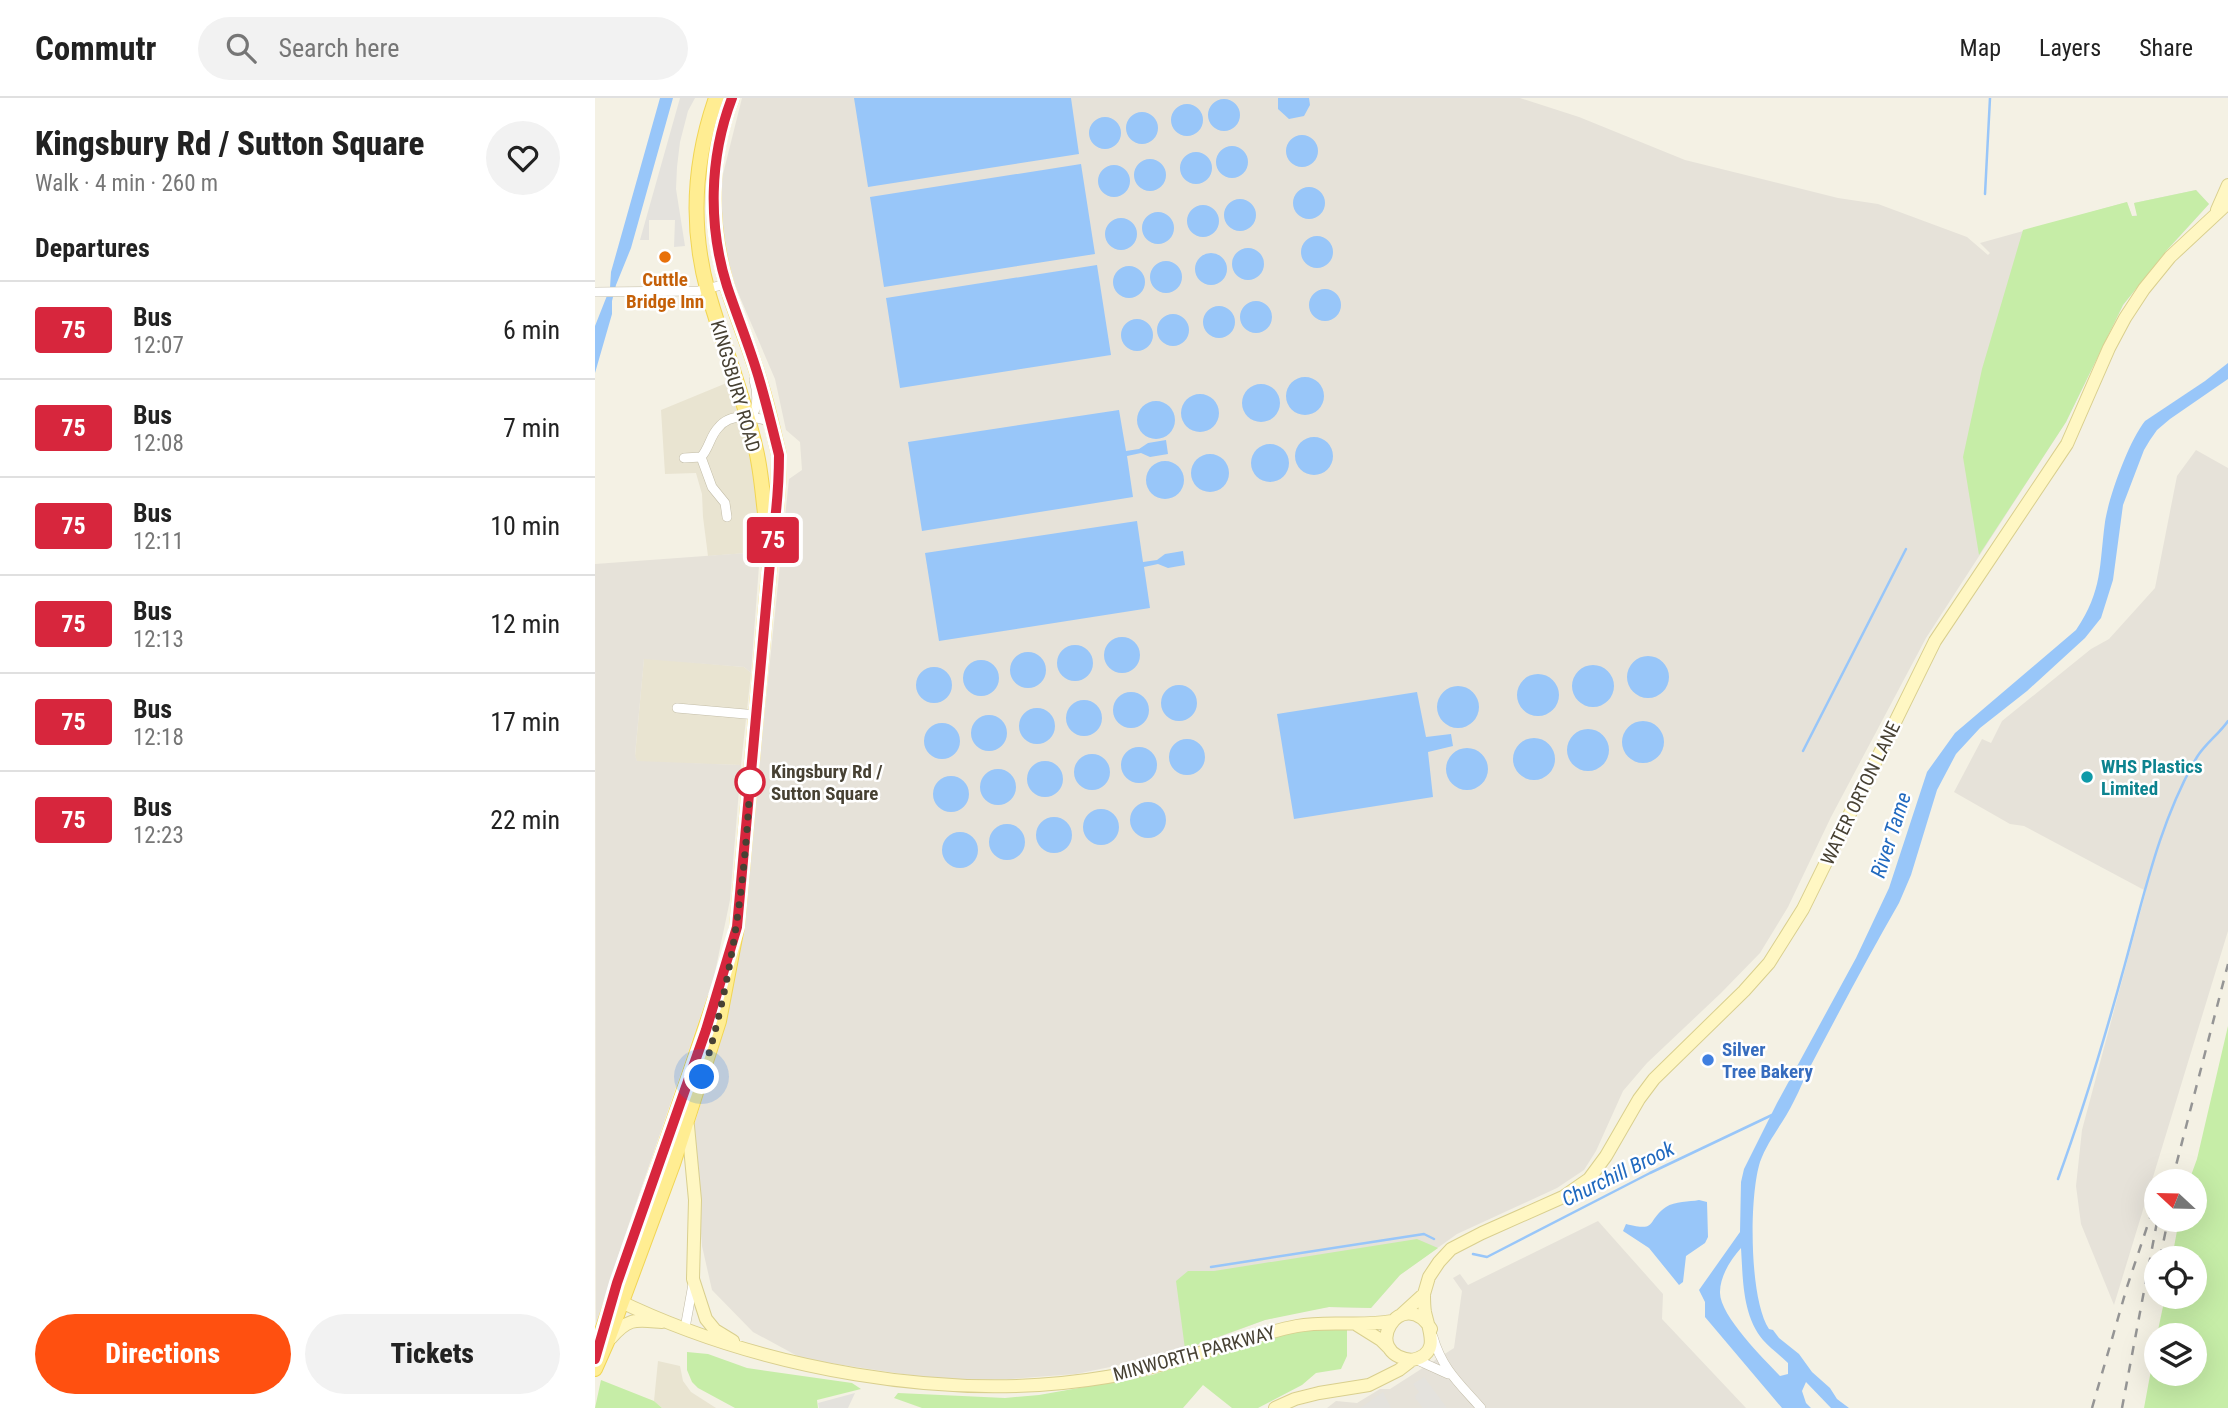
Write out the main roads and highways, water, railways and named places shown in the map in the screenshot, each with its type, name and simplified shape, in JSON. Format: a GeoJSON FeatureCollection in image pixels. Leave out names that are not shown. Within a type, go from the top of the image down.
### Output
{"type":"FeatureCollection","features":[{"type":"Feature","properties":{"kind":"main road","name":"KINGSBURY ROAD"},"geometry":{"type":"LineString","coordinates":[[716,98],[706,127],[698,172],[698,236],[707,290],[749,415],[771,551]]}},
{"type":"Feature","properties":{"kind":"main road","name":"KINGSBURY ROAD"},"geometry":{"type":"LineString","coordinates":[[595,1369],[598,1350],[617,1299],[670,1172],[688,1120],[719,1021],[737,927],[771,551],[779,505],[779,455],[760,381],[726,284],[716,236],[713,202],[715,166],[722,129],[732,98]]}},
{"type":"Feature","properties":{"kind":"main road"},"geometry":{"type":"LineString","coordinates":[[757,452],[769,458],[779,455]]}},
{"type":"Feature","properties":{"kind":"main road"},"geometry":{"type":"LineString","coordinates":[[767,529],[770,508],[766,470],[779,455]]}},
{"type":"Feature","properties":{"kind":"main road","name":"KINGSBURY ROAD"},"geometry":{"type":"LineString","coordinates":[[617,1299],[627,1253],[706,1030],[737,927]]}},
{"type":"Feature","properties":{"kind":"main road"},"geometry":{"type":"LineString","coordinates":[[676,1155],[668,1135],[675,1136],[704,1054],[719,1021]]}},
{"type":"Feature","properties":{"kind":"main road"},"geometry":{"type":"LineString","coordinates":[[627,1253],[641,1233],[660,1180],[664,1174],[670,1172]]}},
{"type":"Feature","properties":{"kind":"water"},"geometry":{"type":"Polygon","coordinates":[[[660,98],[673,98],[631,248],[616,285],[612,314],[595,373],[595,326],[610,288],[611,272],[660,98]]]}},
{"type":"Feature","properties":{"kind":"water"},"geometry":{"type":"Polygon","coordinates":[[[854,98],[1071,98],[1079,154],[868,187],[854,98]]]}},
{"type":"Feature","properties":{"kind":"water"},"geometry":{"type":"Polygon","coordinates":[[[1278,98],[1309,98],[1310,105],[1304,116],[1289,119],[1278,109],[1278,98]]]}},
{"type":"Feature","properties":{"kind":"water"},"geometry":{"type":"Polygon","coordinates":[[[1224,99],[1235,104],[1240,115],[1235,126],[1224,131],[1213,126],[1208,115],[1213,104],[1224,99]]]}},
{"type":"Feature","properties":{"kind":"water"},"geometry":{"type":"Polygon","coordinates":[[[1187,104],[1198,109],[1203,120],[1198,131],[1187,136],[1176,131],[1171,120],[1176,109],[1187,104]]]}},
{"type":"Feature","properties":{"kind":"water"},"geometry":{"type":"Polygon","coordinates":[[[1142,112],[1153,117],[1158,128],[1153,139],[1142,144],[1131,139],[1126,128],[1131,117],[1142,112]]]}},
{"type":"Feature","properties":{"kind":"water"},"geometry":{"type":"Polygon","coordinates":[[[1105,117],[1116,122],[1121,133],[1116,144],[1105,149],[1094,144],[1089,133],[1094,122],[1105,117]]]}},
{"type":"Feature","properties":{"kind":"water"},"geometry":{"type":"Polygon","coordinates":[[[1302,135],[1313,140],[1318,151],[1313,162],[1302,167],[1291,162],[1286,151],[1291,140],[1302,135]]]}},
{"type":"Feature","properties":{"kind":"water"},"geometry":{"type":"Polygon","coordinates":[[[1232,146],[1243,151],[1248,162],[1243,173],[1232,178],[1221,173],[1216,162],[1221,151],[1232,146]]]}},
{"type":"Feature","properties":{"kind":"water"},"geometry":{"type":"Polygon","coordinates":[[[1196,152],[1207,157],[1212,168],[1207,179],[1196,184],[1185,179],[1180,168],[1185,157],[1196,152]]]}},
{"type":"Feature","properties":{"kind":"water"},"geometry":{"type":"Polygon","coordinates":[[[1150,159],[1161,164],[1166,175],[1161,186],[1150,191],[1139,186],[1134,175],[1139,164],[1150,159]]]}},
{"type":"Feature","properties":{"kind":"water"},"geometry":{"type":"Polygon","coordinates":[[[1081,164],[1095,254],[884,287],[870,197],[1081,164]]]}},
{"type":"Feature","properties":{"kind":"water"},"geometry":{"type":"Polygon","coordinates":[[[1114,165],[1125,170],[1130,181],[1125,192],[1114,197],[1103,192],[1098,181],[1103,170],[1114,165]]]}},
{"type":"Feature","properties":{"kind":"water"},"geometry":{"type":"Polygon","coordinates":[[[1309,187],[1320,192],[1325,203],[1320,214],[1309,219],[1298,214],[1293,203],[1298,192],[1309,187]]]}},
{"type":"Feature","properties":{"kind":"water"},"geometry":{"type":"Polygon","coordinates":[[[1240,199],[1251,204],[1256,215],[1251,226],[1240,231],[1229,226],[1224,215],[1229,204],[1240,199]]]}},
{"type":"Feature","properties":{"kind":"water"},"geometry":{"type":"Polygon","coordinates":[[[1203,205],[1214,210],[1219,221],[1214,232],[1203,237],[1192,232],[1187,221],[1192,210],[1203,205]]]}},
{"type":"Feature","properties":{"kind":"water"},"geometry":{"type":"Polygon","coordinates":[[[1158,212],[1169,217],[1174,228],[1169,239],[1158,244],[1147,239],[1142,228],[1147,217],[1158,212]]]}},
{"type":"Feature","properties":{"kind":"water"},"geometry":{"type":"Polygon","coordinates":[[[1121,218],[1132,223],[1137,234],[1132,245],[1121,250],[1110,245],[1105,234],[1110,223],[1121,218]]]}},
{"type":"Feature","properties":{"kind":"water"},"geometry":{"type":"Polygon","coordinates":[[[1317,236],[1328,241],[1333,252],[1328,263],[1317,268],[1306,263],[1301,252],[1306,241],[1317,236]]]}},
{"type":"Feature","properties":{"kind":"water"},"geometry":{"type":"Polygon","coordinates":[[[1248,248],[1259,253],[1264,264],[1259,275],[1248,280],[1237,275],[1232,264],[1237,253],[1248,248]]]}},
{"type":"Feature","properties":{"kind":"water"},"geometry":{"type":"Polygon","coordinates":[[[1211,253],[1222,258],[1227,269],[1222,280],[1211,285],[1200,280],[1195,269],[1200,258],[1211,253]]]}},
{"type":"Feature","properties":{"kind":"water"},"geometry":{"type":"Polygon","coordinates":[[[1166,261],[1177,266],[1182,277],[1177,288],[1166,293],[1155,288],[1150,277],[1155,266],[1166,261]]]}},
{"type":"Feature","properties":{"kind":"water"},"geometry":{"type":"Polygon","coordinates":[[[1097,265],[1111,355],[900,388],[886,298],[1097,265]]]}},
{"type":"Feature","properties":{"kind":"water"},"geometry":{"type":"Polygon","coordinates":[[[1129,266],[1140,271],[1145,282],[1140,293],[1129,298],[1118,293],[1113,282],[1118,271],[1129,266]]]}},
{"type":"Feature","properties":{"kind":"water"},"geometry":{"type":"Polygon","coordinates":[[[1325,289],[1336,294],[1341,305],[1336,316],[1325,321],[1314,316],[1309,305],[1314,294],[1325,289]]]}},
{"type":"Feature","properties":{"kind":"water"},"geometry":{"type":"Polygon","coordinates":[[[1256,301],[1267,306],[1272,317],[1267,328],[1256,333],[1245,328],[1240,317],[1245,306],[1256,301]]]}},
{"type":"Feature","properties":{"kind":"water"},"geometry":{"type":"Polygon","coordinates":[[[1219,306],[1230,311],[1235,322],[1230,333],[1219,338],[1208,333],[1203,322],[1208,311],[1219,306]]]}},
{"type":"Feature","properties":{"kind":"water"},"geometry":{"type":"Polygon","coordinates":[[[1173,314],[1184,319],[1189,330],[1184,341],[1173,346],[1162,341],[1157,330],[1162,319],[1173,314]]]}},
{"type":"Feature","properties":{"kind":"water"},"geometry":{"type":"Polygon","coordinates":[[[1137,319],[1148,324],[1153,335],[1148,346],[1137,351],[1126,346],[1121,335],[1126,324],[1137,319]]]}},
{"type":"Feature","properties":{"kind":"water"},"geometry":{"type":"Polygon","coordinates":[[[2228,363],[2228,379],[2170,419],[2157,430],[2144,450],[2123,505],[2113,580],[2101,618],[2085,638],[2027,691],[1980,728],[1956,754],[1937,790],[1911,875],[1899,903],[1760,1162],[1754,1199],[1753,1247],[1754,1272],[1762,1315],[1769,1329],[1799,1354],[1837,1399],[1849,1408],[1831,1408],[1806,1382],[1802,1391],[1811,1408],[1782,1408],[1705,1317],[1705,1302],[1699,1290],[1740,1232],[1741,1182],[1744,1169],[1856,958],[1889,888],[1927,772],[1955,733],[2076,630],[2085,616],[2095,590],[2107,511],[2115,484],[2139,430],[2145,421],[2228,363]],[[1741,1248],[1724,1274],[1720,1286],[1722,1302],[1734,1324],[1754,1348],[1780,1376],[1788,1374],[1788,1363],[1763,1340],[1751,1319],[1745,1296],[1741,1248]]]}},
{"type":"Feature","properties":{"kind":"water"},"geometry":{"type":"Polygon","coordinates":[[[1305,377],[1318,383],[1324,396],[1318,409],[1305,415],[1292,409],[1286,396],[1292,383],[1305,377]]]}},
{"type":"Feature","properties":{"kind":"water"},"geometry":{"type":"Polygon","coordinates":[[[1261,384],[1274,390],[1280,403],[1274,416],[1261,422],[1248,416],[1242,403],[1248,390],[1261,384]]]}},
{"type":"Feature","properties":{"kind":"water"},"geometry":{"type":"Polygon","coordinates":[[[1200,394],[1213,400],[1219,413],[1213,426],[1200,432],[1187,426],[1181,413],[1187,400],[1200,394]]]}},
{"type":"Feature","properties":{"kind":"water"},"geometry":{"type":"Polygon","coordinates":[[[1156,401],[1169,407],[1175,420],[1169,433],[1156,439],[1143,433],[1137,420],[1143,407],[1156,401]]]}},
{"type":"Feature","properties":{"kind":"water"},"geometry":{"type":"Polygon","coordinates":[[[1119,410],[1126,451],[1166,440],[1168,454],[1150,457],[1141,453],[1127,456],[1133,497],[922,531],[908,442],[1119,410]]]}},
{"type":"Feature","properties":{"kind":"water"},"geometry":{"type":"Polygon","coordinates":[[[1314,437],[1327,443],[1333,456],[1327,469],[1314,475],[1301,469],[1295,456],[1301,443],[1314,437]]]}},
{"type":"Feature","properties":{"kind":"water"},"geometry":{"type":"Polygon","coordinates":[[[1270,444],[1283,450],[1289,463],[1283,476],[1270,482],[1257,476],[1251,463],[1257,450],[1270,444]]]}},
{"type":"Feature","properties":{"kind":"water"},"geometry":{"type":"Polygon","coordinates":[[[1210,454],[1223,460],[1229,473],[1223,486],[1210,492],[1197,486],[1191,473],[1197,460],[1210,454]]]}},
{"type":"Feature","properties":{"kind":"water"},"geometry":{"type":"Polygon","coordinates":[[[1165,461],[1178,467],[1184,480],[1178,493],[1165,499],[1152,493],[1146,480],[1152,467],[1165,461]]]}},
{"type":"Feature","properties":{"kind":"water"},"geometry":{"type":"Polygon","coordinates":[[[1137,521],[1143,562],[1183,551],[1185,565],[1168,568],[1158,564],[1144,567],[1150,608],[939,641],[925,553],[1137,521]]]}},
{"type":"Feature","properties":{"kind":"water"},"geometry":{"type":"Polygon","coordinates":[[[1122,637],[1134,643],[1140,655],[1134,667],[1122,673],[1110,667],[1104,655],[1110,643],[1122,637]]]}},
{"type":"Feature","properties":{"kind":"water"},"geometry":{"type":"Polygon","coordinates":[[[1075,645],[1087,651],[1093,663],[1087,675],[1075,681],[1063,675],[1057,663],[1063,651],[1075,645]]]}},
{"type":"Feature","properties":{"kind":"water"},"geometry":{"type":"Polygon","coordinates":[[[1028,652],[1040,658],[1046,670],[1040,682],[1028,688],[1016,682],[1010,670],[1016,658],[1028,652]]]}},
{"type":"Feature","properties":{"kind":"water"},"geometry":{"type":"Polygon","coordinates":[[[1648,656],[1663,662],[1669,677],[1663,692],[1648,698],[1633,692],[1627,677],[1633,662],[1648,656]]]}},
{"type":"Feature","properties":{"kind":"water"},"geometry":{"type":"Polygon","coordinates":[[[981,660],[993,666],[999,678],[993,690],[981,696],[969,690],[963,678],[969,666],[981,660]]]}},
{"type":"Feature","properties":{"kind":"water"},"geometry":{"type":"Polygon","coordinates":[[[1593,665],[1608,671],[1614,686],[1608,701],[1593,707],[1578,701],[1572,686],[1578,671],[1593,665]]]}},
{"type":"Feature","properties":{"kind":"water"},"geometry":{"type":"Polygon","coordinates":[[[934,667],[946,673],[952,685],[946,697],[934,703],[922,697],[916,685],[922,673],[934,667]]]}},
{"type":"Feature","properties":{"kind":"water"},"geometry":{"type":"Polygon","coordinates":[[[1538,674],[1553,680],[1559,695],[1553,710],[1538,716],[1523,710],[1517,695],[1523,680],[1538,674]]]}},
{"type":"Feature","properties":{"kind":"water"},"geometry":{"type":"Polygon","coordinates":[[[1179,685],[1191,691],[1197,703],[1191,715],[1179,721],[1167,715],[1161,703],[1167,691],[1179,685]]]}},
{"type":"Feature","properties":{"kind":"water"},"geometry":{"type":"Polygon","coordinates":[[[1458,686],[1473,692],[1479,707],[1473,722],[1458,728],[1443,722],[1437,707],[1443,692],[1458,686]]]}},
{"type":"Feature","properties":{"kind":"water"},"geometry":{"type":"Polygon","coordinates":[[[1131,692],[1143,698],[1149,710],[1143,722],[1131,728],[1119,722],[1113,710],[1119,698],[1131,692]]]}},
{"type":"Feature","properties":{"kind":"water"},"geometry":{"type":"Polygon","coordinates":[[[1417,692],[1426,737],[1451,734],[1453,746],[1428,752],[1433,797],[1294,819],[1277,714],[1417,692]]]}},
{"type":"Feature","properties":{"kind":"water"},"geometry":{"type":"Polygon","coordinates":[[[1084,700],[1096,706],[1102,718],[1096,730],[1084,736],[1072,730],[1066,718],[1072,706],[1084,700]]]}},
{"type":"Feature","properties":{"kind":"water"},"geometry":{"type":"Polygon","coordinates":[[[1037,708],[1049,714],[1055,726],[1049,738],[1037,744],[1025,738],[1019,726],[1025,714],[1037,708]]]}},
{"type":"Feature","properties":{"kind":"water"},"geometry":{"type":"Polygon","coordinates":[[[989,715],[1001,721],[1007,733],[1001,745],[989,751],[977,745],[971,733],[977,721],[989,715]]]}},
{"type":"Feature","properties":{"kind":"water"},"geometry":{"type":"Polygon","coordinates":[[[1643,721],[1658,727],[1664,742],[1658,757],[1643,763],[1628,757],[1622,742],[1628,727],[1643,721]]]}},
{"type":"Feature","properties":{"kind":"water"},"geometry":{"type":"Polygon","coordinates":[[[942,723],[954,729],[960,741],[954,753],[942,759],[930,753],[924,741],[930,729],[942,723]]]}},
{"type":"Feature","properties":{"kind":"water"},"geometry":{"type":"Polygon","coordinates":[[[1588,729],[1603,735],[1609,750],[1603,765],[1588,771],[1573,765],[1567,750],[1573,735],[1588,729]]]}},
{"type":"Feature","properties":{"kind":"water"},"geometry":{"type":"Polygon","coordinates":[[[1534,738],[1549,744],[1555,759],[1549,774],[1534,780],[1519,774],[1513,759],[1519,744],[1534,738]]]}},
{"type":"Feature","properties":{"kind":"water"},"geometry":{"type":"Polygon","coordinates":[[[1187,739],[1199,745],[1205,757],[1199,769],[1187,775],[1175,769],[1169,757],[1175,745],[1187,739]]]}},
{"type":"Feature","properties":{"kind":"water"},"geometry":{"type":"Polygon","coordinates":[[[1139,747],[1151,753],[1157,765],[1151,777],[1139,783],[1127,777],[1121,765],[1127,753],[1139,747]]]}},
{"type":"Feature","properties":{"kind":"water"},"geometry":{"type":"Polygon","coordinates":[[[1467,748],[1482,754],[1488,769],[1482,784],[1467,790],[1452,784],[1446,769],[1452,754],[1467,748]]]}},
{"type":"Feature","properties":{"kind":"water"},"geometry":{"type":"Polygon","coordinates":[[[1092,754],[1104,760],[1110,772],[1104,784],[1092,790],[1080,784],[1074,772],[1080,760],[1092,754]]]}},
{"type":"Feature","properties":{"kind":"water"},"geometry":{"type":"Polygon","coordinates":[[[1045,761],[1057,767],[1063,779],[1057,791],[1045,797],[1033,791],[1027,779],[1033,767],[1045,761]]]}},
{"type":"Feature","properties":{"kind":"water"},"geometry":{"type":"Polygon","coordinates":[[[998,769],[1010,775],[1016,787],[1010,799],[998,805],[986,799],[980,787],[986,775],[998,769]]]}},
{"type":"Feature","properties":{"kind":"water"},"geometry":{"type":"Polygon","coordinates":[[[951,776],[963,782],[969,794],[963,806],[951,812],[939,806],[933,794],[939,782],[951,776]]]}},
{"type":"Feature","properties":{"kind":"water"},"geometry":{"type":"Polygon","coordinates":[[[1148,802],[1160,808],[1166,820],[1160,832],[1148,838],[1136,832],[1130,820],[1136,808],[1148,802]]]}},
{"type":"Feature","properties":{"kind":"water"},"geometry":{"type":"Polygon","coordinates":[[[1101,809],[1113,815],[1119,827],[1113,839],[1101,845],[1089,839],[1083,827],[1089,815],[1101,809]]]}},
{"type":"Feature","properties":{"kind":"water"},"geometry":{"type":"Polygon","coordinates":[[[1054,817],[1066,823],[1072,835],[1066,847],[1054,853],[1042,847],[1036,835],[1042,823],[1054,817]]]}},
{"type":"Feature","properties":{"kind":"water"},"geometry":{"type":"Polygon","coordinates":[[[1007,824],[1019,830],[1025,842],[1019,854],[1007,860],[995,854],[989,842],[995,830],[1007,824]]]}},
{"type":"Feature","properties":{"kind":"water"},"geometry":{"type":"Polygon","coordinates":[[[960,832],[972,838],[978,850],[972,862],[960,868],[948,862],[942,850],[948,838],[960,832]]]}},
{"type":"Feature","properties":{"kind":"water"},"geometry":{"type":"Polygon","coordinates":[[[1699,1200],[1707,1202],[1708,1237],[1705,1243],[1686,1256],[1683,1282],[1679,1285],[1649,1248],[1623,1231],[1626,1224],[1648,1226],[1670,1205],[1699,1200]]]}},
{"type":"Feature","properties":{"kind":"waterway"},"geometry":{"type":"LineString","coordinates":[[1985,194],[1990,98]]}},
{"type":"Feature","properties":{"kind":"waterway"},"geometry":{"type":"LineString","coordinates":[[1803,751],[1906,549]]}},
{"type":"Feature","properties":{"kind":"waterway"},"geometry":{"type":"LineString","coordinates":[[2058,1179],[2094,1072],[2163,832],[2197,757],[2228,721]]}},
{"type":"Feature","properties":{"kind":"waterway","name":"Churchill Brook"},"geometry":{"type":"LineString","coordinates":[[1473,1254],[1487,1257],[1650,1173],[1772,1115]]}},
{"type":"Feature","properties":{"kind":"waterway","name":"Churchill Brook"},"geometry":{"type":"LineString","coordinates":[[1211,1267],[1424,1234],[1434,1239]]}},
{"type":"Feature","properties":{"kind":"railway"},"geometry":{"type":"LineString","coordinates":[[2175,1169],[2228,964]]}},
{"type":"Feature","properties":{"kind":"railway"},"geometry":{"type":"LineString","coordinates":[[2092,1408],[2145,1232]]}},
{"type":"Feature","properties":{"kind":"railway"},"geometry":{"type":"LineString","coordinates":[[2122,1408],[2155,1232]]}},
{"type":"Feature","properties":{"kind":"railway"},"geometry":{"type":"LineString","coordinates":[[2163,1246],[2165,1232]]}},
{"type":"Feature","properties":{"kind":"place","name":"Cuttle Bridge Inn"},"geometry":{"type":"Point","coordinates":[665,257]}},
{"type":"Feature","properties":{"kind":"place","name":"WHS Plastics Limited"},"geometry":{"type":"Point","coordinates":[2087,777]}},
{"type":"Feature","properties":{"kind":"place","name":"Kingsbury Rd / Sutton Square"},"geometry":{"type":"Point","coordinates":[750,782]}},
{"type":"Feature","properties":{"kind":"place","name":"Silver Tree Bakery"},"geometry":{"type":"Point","coordinates":[1708,1060]}},
{"type":"Feature","properties":{"kind":"water label","name":"River Tame"},"geometry":{"type":"Point","coordinates":[1891,835]}}]}
